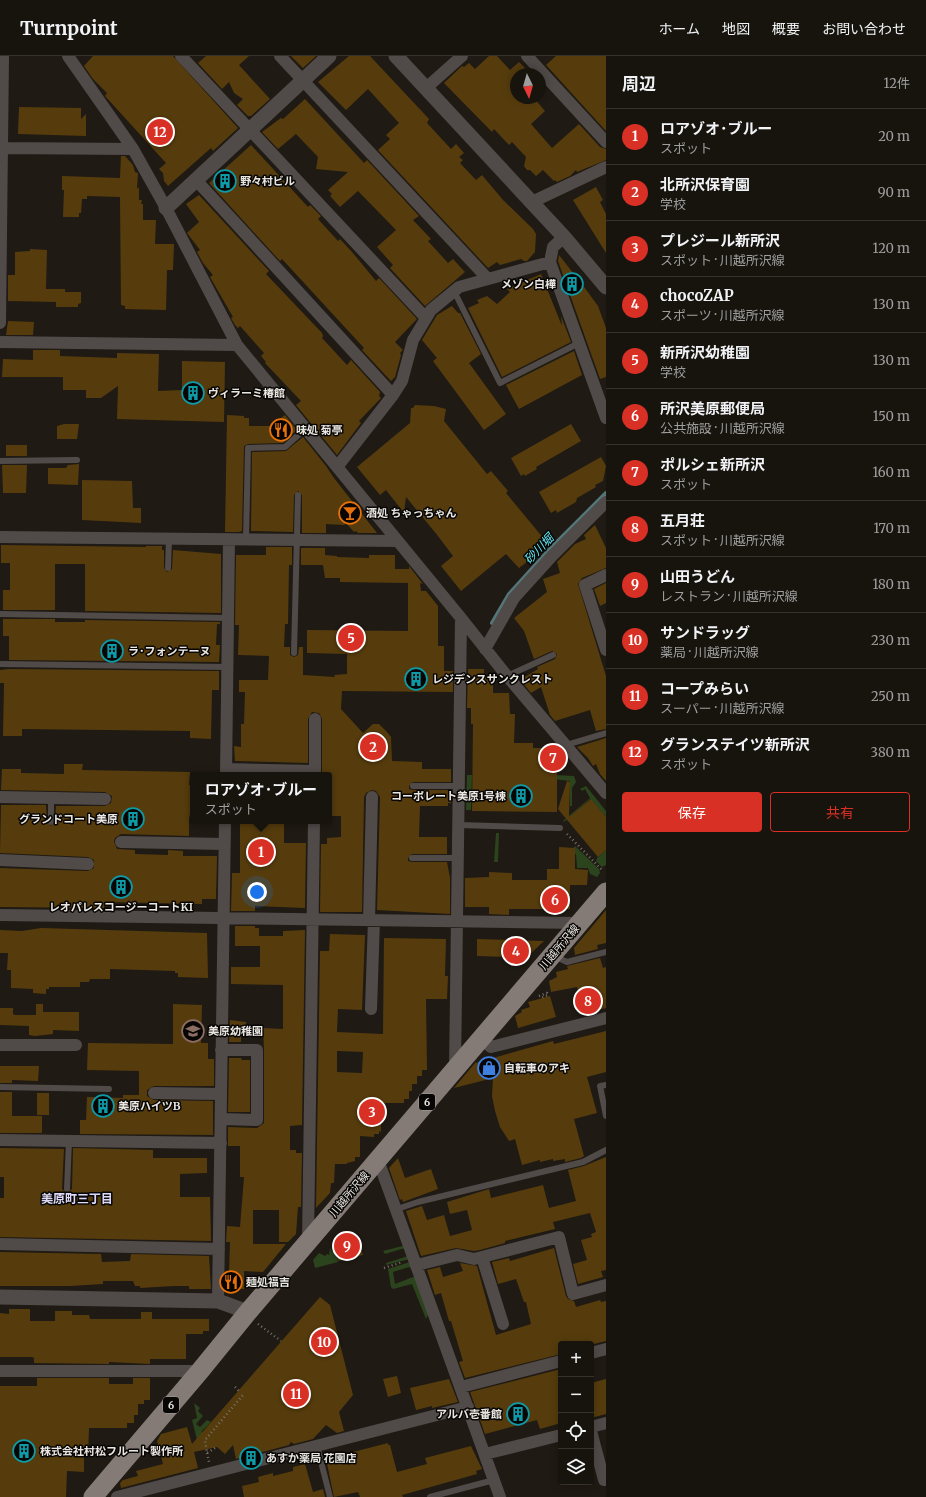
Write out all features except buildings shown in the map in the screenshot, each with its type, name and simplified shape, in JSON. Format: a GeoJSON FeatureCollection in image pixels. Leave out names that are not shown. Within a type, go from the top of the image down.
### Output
{"type":"FeatureCollection","features":[{"type":"Feature","properties":{"kind":"main road","name":"川越所沢線"},"geometry":{"type":"LineString","coordinates":[[93,1497],[200,1371],[252,1317],[308,1242],[606,892]]}},
{"type":"Feature","properties":{"kind":"street"},"geometry":{"type":"LineString","coordinates":[[0,323],[3,56]]}},
{"type":"Feature","properties":{"kind":"street"},"geometry":{"type":"LineString","coordinates":[[68,56],[133,149],[166,208],[236,345],[337,466],[507,676],[606,793]]}},
{"type":"Feature","properties":{"kind":"street"},"geometry":{"type":"LineString","coordinates":[[181,56],[425,317]]}},
{"type":"Feature","properties":{"kind":"street"},"geometry":{"type":"LineString","coordinates":[[280,56],[488,279]]}},
{"type":"Feature","properties":{"kind":"street"},"geometry":{"type":"LineString","coordinates":[[166,208],[329,56]]}},
{"type":"Feature","properties":{"kind":"street"},"geometry":{"type":"LineString","coordinates":[[396,56],[564,237],[606,287]]}},
{"type":"Feature","properties":{"kind":"street"},"geometry":{"type":"LineString","coordinates":[[426,88],[462,56]]}},
{"type":"Feature","properties":{"kind":"street"},"geometry":{"type":"LineString","coordinates":[[527,56],[606,142]]}},
{"type":"Feature","properties":{"kind":"street"},"geometry":{"type":"LineString","coordinates":[[1,148],[133,149]]}},
{"type":"Feature","properties":{"kind":"street"},"geometry":{"type":"LineString","coordinates":[[532,202],[606,167]]}},
{"type":"Feature","properties":{"kind":"street"},"geometry":{"type":"LineString","coordinates":[[196,180],[393,395]]}},
{"type":"Feature","properties":{"kind":"street"},"geometry":{"type":"LineString","coordinates":[[564,237],[553,248],[550,262],[606,418]]}},
{"type":"Feature","properties":{"kind":"street"},"geometry":{"type":"LineString","coordinates":[[337,466],[402,382],[413,340],[425,317],[459,287],[550,262]]}},
{"type":"Feature","properties":{"kind":"street"},"geometry":{"type":"LineString","coordinates":[[0,342],[236,345]]}},
{"type":"Feature","properties":{"kind":"street"},"geometry":{"type":"LineString","coordinates":[[485,649],[514,598],[552,556],[606,502]]}},
{"type":"Feature","properties":{"kind":"street"},"geometry":{"type":"LineString","coordinates":[[0,537],[397,541]]}},
{"type":"Feature","properties":{"kind":"street"},"geometry":{"type":"LineString","coordinates":[[226,772],[229,539]]}},
{"type":"Feature","properties":{"kind":"street"},"geometry":{"type":"LineString","coordinates":[[606,575],[585,585],[606,650]]}},
{"type":"Feature","properties":{"kind":"street"},"geometry":{"type":"LineString","coordinates":[[456,1069],[455,1000],[459,858],[461,618]]}},
{"type":"Feature","properties":{"kind":"street"},"geometry":{"type":"LineString","coordinates":[[315,719],[315,772]]}},
{"type":"Feature","properties":{"kind":"street"},"geometry":{"type":"LineString","coordinates":[[0,797],[105,799]]}},
{"type":"Feature","properties":{"kind":"street"},"geometry":{"type":"LineString","coordinates":[[371,1009],[372,797]]}},
{"type":"Feature","properties":{"kind":"street"},"geometry":{"type":"LineString","coordinates":[[218,1301],[225,824]]}},
{"type":"Feature","properties":{"kind":"street"},"geometry":{"type":"LineString","coordinates":[[308,1242],[314,824]]}},
{"type":"Feature","properties":{"kind":"street"},"geometry":{"type":"LineString","coordinates":[[121,842],[224,844]]}},
{"type":"Feature","properties":{"kind":"street"},"geometry":{"type":"LineString","coordinates":[[0,860],[88,864]]}},
{"type":"Feature","properties":{"kind":"street"},"geometry":{"type":"LineString","coordinates":[[0,915],[579,923]]}},
{"type":"Feature","properties":{"kind":"street"},"geometry":{"type":"LineString","coordinates":[[480,1039],[491,1047],[606,1018]]}},
{"type":"Feature","properties":{"kind":"street"},"geometry":{"type":"LineString","coordinates":[[0,1045],[76,1045]]}},
{"type":"Feature","properties":{"kind":"street"},"geometry":{"type":"LineString","coordinates":[[221,1050],[257,1050],[257,1120],[221,1119]]}},
{"type":"Feature","properties":{"kind":"street"},"geometry":{"type":"LineString","coordinates":[[154,1093],[220,1094]]}},
{"type":"Feature","properties":{"kind":"street"},"geometry":{"type":"LineString","coordinates":[[0,1140],[221,1144]]}},
{"type":"Feature","properties":{"kind":"street"},"geometry":{"type":"LineString","coordinates":[[378,1160],[500,1497]]}},
{"type":"Feature","properties":{"kind":"street"},"geometry":{"type":"LineString","coordinates":[[417,1265],[458,1255],[474,1259],[559,1237],[574,1294],[606,1285]]}},
{"type":"Feature","properties":{"kind":"street"},"geometry":{"type":"LineString","coordinates":[[0,1244],[219,1249]]}},
{"type":"Feature","properties":{"kind":"street"},"geometry":{"type":"LineString","coordinates":[[482,1257],[503,1324]]}},
{"type":"Feature","properties":{"kind":"street"},"geometry":{"type":"LineString","coordinates":[[0,1297],[218,1301],[252,1317]]}},
{"type":"Feature","properties":{"kind":"street"},"geometry":{"type":"LineString","coordinates":[[594,1352],[606,1349]]}},
{"type":"Feature","properties":{"kind":"street"},"geometry":{"type":"LineString","coordinates":[[461,1387],[558,1362]]}},
{"type":"Feature","properties":{"kind":"street"},"geometry":{"type":"LineString","coordinates":[[0,1371],[200,1371]]}},
{"type":"Feature","properties":{"kind":"street"},"geometry":{"type":"LineString","coordinates":[[117,1497],[468,1407]]}},
{"type":"Feature","properties":{"kind":"street"},"geometry":{"type":"LineString","coordinates":[[594,1426],[606,1423]]}},
{"type":"Feature","properties":{"kind":"street"},"geometry":{"type":"LineString","coordinates":[[485,1454],[558,1436]]}},
{"type":"Feature","properties":{"kind":"street"},"geometry":{"type":"LineString","coordinates":[[594,1442],[604,1480],[606,1480]]}},
{"type":"Feature","properties":{"kind":"lane"},"geometry":{"type":"LineString","coordinates":[[452,292],[457,297],[500,383],[579,343]]}},
{"type":"Feature","properties":{"kind":"lane"},"geometry":{"type":"LineString","coordinates":[[246,539],[248,448],[285,447],[305,429]]}},
{"type":"Feature","properties":{"kind":"lane"},"geometry":{"type":"LineString","coordinates":[[0,461],[78,460]]}},
{"type":"Feature","properties":{"kind":"lane"},"geometry":{"type":"LineString","coordinates":[[294,654],[298,495]]}},
{"type":"Feature","properties":{"kind":"lane"},"geometry":{"type":"LineString","coordinates":[[168,568],[169,538]]}},
{"type":"Feature","properties":{"kind":"lane"},"geometry":{"type":"LineString","coordinates":[[0,614],[228,618]]}},
{"type":"Feature","properties":{"kind":"lane"},"geometry":{"type":"LineString","coordinates":[[507,676],[553,655]]}},
{"type":"Feature","properties":{"kind":"lane"},"geometry":{"type":"LineString","coordinates":[[0,664],[227,667]]}},
{"type":"Feature","properties":{"kind":"lane"},"geometry":{"type":"LineString","coordinates":[[566,745],[606,733]]}},
{"type":"Feature","properties":{"kind":"lane"},"geometry":{"type":"LineString","coordinates":[[413,786],[460,786]]}},
{"type":"Feature","properties":{"kind":"lane"},"geometry":{"type":"LineString","coordinates":[[51,798],[51,822]]}},
{"type":"Feature","properties":{"kind":"lane"},"geometry":{"type":"LineString","coordinates":[[459,825],[560,828]]}},
{"type":"Feature","properties":{"kind":"lane"},"geometry":{"type":"LineString","coordinates":[[412,858],[459,858]]}},
{"type":"Feature","properties":{"kind":"lane"},"geometry":{"type":"LineString","coordinates":[[552,956],[567,962],[606,952]]}},
{"type":"Feature","properties":{"kind":"lane"},"geometry":{"type":"LineString","coordinates":[[606,1085],[600,1086],[606,1116]]}},
{"type":"Feature","properties":{"kind":"lane"},"geometry":{"type":"LineString","coordinates":[[0,1087],[109,1089]]}},
{"type":"Feature","properties":{"kind":"lane"},"geometry":{"type":"LineString","coordinates":[[68,1189],[69,1141]]}},
{"type":"Feature","properties":{"kind":"lane"},"geometry":{"type":"LineString","coordinates":[[397,1209],[418,1202],[583,1162],[606,1150]]}},
{"type":"Feature","properties":{"kind":"lane"},"geometry":{"type":"LineString","coordinates":[[317,1446],[330,1497]]}},
{"type":"Feature","properties":{"kind":"lane"},"geometry":{"type":"LineString","coordinates":[[430,1497],[494,1480]]}},
{"type":"Feature","properties":{"kind":"path"},"geometry":{"type":"LineString","coordinates":[[560,828],[603,871]]}},
{"type":"Feature","properties":{"kind":"path"},"geometry":{"type":"LineString","coordinates":[[384,1268],[406,1262]]}},
{"type":"Feature","properties":{"kind":"path"},"geometry":{"type":"LineString","coordinates":[[252,1317],[281,1341]]}},
{"type":"Feature","properties":{"kind":"path"},"geometry":{"type":"LineString","coordinates":[[235,1387],[239,1391]]}},
{"type":"Feature","properties":{"kind":"path"},"geometry":{"type":"LineString","coordinates":[[215,1448],[207,1453],[205,1440],[243,1395]]}},
{"type":"Feature","properties":{"kind":"green space"},"geometry":{"type":"Polygon","coordinates":[[[467,775],[472,775],[471,810],[466,810],[467,775]]]}},
{"type":"Feature","properties":{"kind":"green space"},"geometry":{"type":"Polygon","coordinates":[[[554,775],[574,776],[576,782],[572,788],[572,806],[570,806],[570,781],[553,779],[554,775]]]}},
{"type":"Feature","properties":{"kind":"green space"},"geometry":{"type":"Polygon","coordinates":[[[586,786],[606,811],[606,817],[590,799],[564,822],[563,821],[590,798],[585,789],[582,791],[580,789],[586,786]]]}},
{"type":"Feature","properties":{"kind":"green space"},"geometry":{"type":"Polygon","coordinates":[[[496,833],[499,833],[498,862],[494,862],[496,833]]]}},
{"type":"Feature","properties":{"kind":"green space"},"geometry":{"type":"Polygon","coordinates":[[[575,846],[599,869],[600,873],[597,877],[590,874],[588,868],[577,868],[576,854],[572,853],[575,846]]]}},
{"type":"Feature","properties":{"kind":"green space"},"geometry":{"type":"Polygon","coordinates":[[[606,850],[606,865],[602,867],[596,861],[597,858],[606,850]]]}},
{"type":"Feature","properties":{"kind":"green space"},"geometry":{"type":"Polygon","coordinates":[[[406,1245],[410,1259],[386,1265],[386,1263],[408,1256],[405,1248],[385,1254],[383,1251],[406,1245]]]}},
{"type":"Feature","properties":{"kind":"green space"},"geometry":{"type":"Polygon","coordinates":[[[330,1248],[332,1252],[334,1248],[338,1262],[315,1268],[313,1260],[319,1253],[325,1256],[327,1254],[329,1255],[330,1248]]]}},
{"type":"Feature","properties":{"kind":"green space"},"geometry":{"type":"Polygon","coordinates":[[[410,1262],[410,1267],[415,1269],[428,1315],[426,1319],[412,1284],[393,1289],[391,1287],[388,1269],[410,1262]],[[409,1267],[393,1272],[395,1284],[413,1277],[416,1278],[413,1271],[409,1267]]]}},
{"type":"Feature","properties":{"kind":"green space"},"geometry":{"type":"Polygon","coordinates":[[[194,1403],[200,1408],[198,1411],[203,1416],[196,1424],[200,1427],[207,1420],[211,1422],[202,1431],[202,1437],[198,1444],[192,1420],[197,1418],[194,1403]]]}},
{"type":"Feature","properties":{"kind":"waterway","name":"砂川堀"},"geometry":{"type":"LineString","coordinates":[[492,623],[509,594],[548,551],[606,493]]}},
{"type":"Feature","properties":{"kind":"place","name":"グランステイツ新所沢"},"geometry":{"type":"Point","coordinates":[160,132]}},
{"type":"Feature","properties":{"kind":"place","name":"野々村ビル"},"geometry":{"type":"Point","coordinates":[225,181]}},
{"type":"Feature","properties":{"kind":"place","name":"メゾン白樺"},"geometry":{"type":"Point","coordinates":[572,284]}},
{"type":"Feature","properties":{"kind":"place","name":"ヴィラーミ椿館"},"geometry":{"type":"Point","coordinates":[193,393]}},
{"type":"Feature","properties":{"kind":"place","name":"味処 菊亭"},"geometry":{"type":"Point","coordinates":[281,430]}},
{"type":"Feature","properties":{"kind":"place","name":"酒処 ちゃっちゃん"},"geometry":{"type":"Point","coordinates":[350,513]}},
{"type":"Feature","properties":{"kind":"place","name":"新所沢幼稚園"},"geometry":{"type":"Point","coordinates":[351,638]}},
{"type":"Feature","properties":{"kind":"place","name":"ラ･フォンテーヌ"},"geometry":{"type":"Point","coordinates":[112,651]}},
{"type":"Feature","properties":{"kind":"place","name":"レジデンスサンクレスト"},"geometry":{"type":"Point","coordinates":[416,679]}},
{"type":"Feature","properties":{"kind":"place","name":"北所沢保育園"},"geometry":{"type":"Point","coordinates":[373,747]}},
{"type":"Feature","properties":{"kind":"place","name":"ポルシェ新所沢"},"geometry":{"type":"Point","coordinates":[553,758]}},
{"type":"Feature","properties":{"kind":"place","name":"コーポレート美原1号棟"},"geometry":{"type":"Point","coordinates":[521,796]}},
{"type":"Feature","properties":{"kind":"place","name":"グランドコート美原"},"geometry":{"type":"Point","coordinates":[133,819]}},
{"type":"Feature","properties":{"kind":"place","name":"ロアゾオ･ブルー"},"geometry":{"type":"Point","coordinates":[261,852]}},
{"type":"Feature","properties":{"kind":"place","name":"レオパレスコージーコートKI"},"geometry":{"type":"Point","coordinates":[121,887]}},
{"type":"Feature","properties":{"kind":"place","name":"所沢美原郵便局"},"geometry":{"type":"Point","coordinates":[555,900]}},
{"type":"Feature","properties":{"kind":"place","name":"chocoZAP"},"geometry":{"type":"Point","coordinates":[516,951]}},
{"type":"Feature","properties":{"kind":"place","name":"五月荘"},"geometry":{"type":"Point","coordinates":[588,1001]}},
{"type":"Feature","properties":{"kind":"place","name":"美原幼稚園"},"geometry":{"type":"Point","coordinates":[193,1031]}},
{"type":"Feature","properties":{"kind":"place","name":"自転車のアキ"},"geometry":{"type":"Point","coordinates":[489,1068]}},
{"type":"Feature","properties":{"kind":"place","name":"美原ハイツB"},"geometry":{"type":"Point","coordinates":[103,1106]}},
{"type":"Feature","properties":{"kind":"place","name":"プレジール新所沢"},"geometry":{"type":"Point","coordinates":[372,1112]}},
{"type":"Feature","properties":{"kind":"place","name":"山田うどん"},"geometry":{"type":"Point","coordinates":[347,1246]}},
{"type":"Feature","properties":{"kind":"place","name":"麺処福吉"},"geometry":{"type":"Point","coordinates":[231,1282]}},
{"type":"Feature","properties":{"kind":"place","name":"サンドラッグ"},"geometry":{"type":"Point","coordinates":[324,1342]}},
{"type":"Feature","properties":{"kind":"place","name":"コープみらい"},"geometry":{"type":"Point","coordinates":[296,1394]}},
{"type":"Feature","properties":{"kind":"place","name":"アルバ壱番館"},"geometry":{"type":"Point","coordinates":[518,1414]}},
{"type":"Feature","properties":{"kind":"place","name":"株式会社村松フルート製作所"},"geometry":{"type":"Point","coordinates":[24,1451]}},
{"type":"Feature","properties":{"kind":"place","name":"あすか薬局 花園店"},"geometry":{"type":"Point","coordinates":[251,1458]}},
{"type":"Feature","properties":{"kind":"district","name":"美原町三丁目"},"geometry":{"type":"Point","coordinates":[77,1199]}}]}
